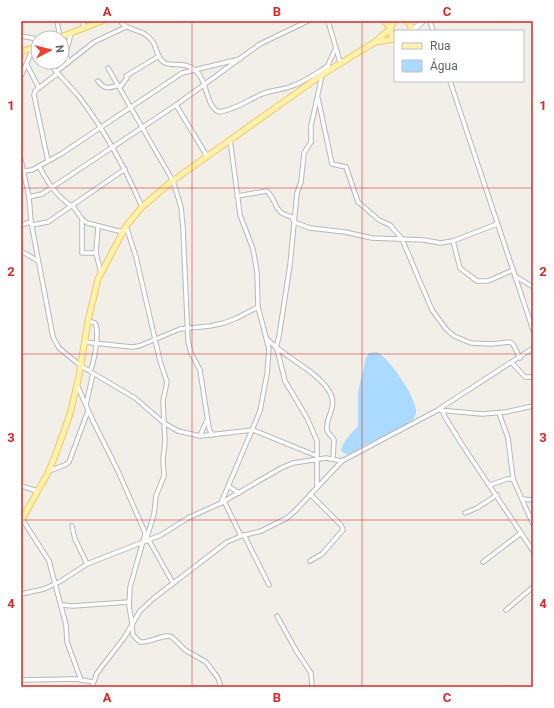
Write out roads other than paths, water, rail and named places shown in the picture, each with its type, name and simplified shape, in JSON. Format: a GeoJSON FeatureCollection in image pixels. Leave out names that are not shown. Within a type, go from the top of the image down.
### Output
{"type":"FeatureCollection","features":[{"type":"Feature","properties":{"kind":"main road"},"geometry":{"type":"LineString","coordinates":[[71,33],[102,21]]}},
{"type":"Feature","properties":{"kind":"main road"},"geometry":{"type":"LineString","coordinates":[[384,21],[390,28],[394,37]]}},
{"type":"Feature","properties":{"kind":"main road"},"geometry":{"type":"LineString","coordinates":[[22,520],[49,471],[70,414],[81,366],[92,301],[101,273],[125,229],[142,207],[173,181],[325,70],[375,42],[390,28],[394,21]]}},
{"type":"Feature","properties":{"kind":"main road"},"geometry":{"type":"LineString","coordinates":[[413,30],[423,21]]}},
{"type":"Feature","properties":{"kind":"main road"},"geometry":{"type":"LineString","coordinates":[[375,42],[394,39]]}},
{"type":"Feature","properties":{"kind":"main road"},"geometry":{"type":"LineString","coordinates":[[21,52],[29,52]]}},
{"type":"Feature","properties":{"kind":"street"},"geometry":{"type":"LineString","coordinates":[[83,21],[84,28]]}},
{"type":"Feature","properties":{"kind":"street"},"geometry":{"type":"LineString","coordinates":[[120,21],[126,27],[139,30],[152,40],[159,56],[166,63],[183,64],[194,70],[204,85],[213,108],[219,112],[225,112],[238,107],[244,102],[264,93],[298,84],[325,70]]}},
{"type":"Feature","properties":{"kind":"street"},"geometry":{"type":"LineString","coordinates":[[29,197],[42,194],[113,148],[275,35],[308,21]]}},
{"type":"Feature","properties":{"kind":"street"},"geometry":{"type":"LineString","coordinates":[[328,21],[340,62]]}},
{"type":"Feature","properties":{"kind":"street"},"geometry":{"type":"LineString","coordinates":[[70,61],[94,42],[126,27]]}},
{"type":"Feature","properties":{"kind":"street"},"geometry":{"type":"LineString","coordinates":[[70,37],[71,33]]}},
{"type":"Feature","properties":{"kind":"street"},"geometry":{"type":"LineString","coordinates":[[317,486],[318,458],[316,436],[285,381],[276,349],[285,298],[297,193],[301,182],[304,153],[311,142],[311,126],[325,70],[336,50]]}},
{"type":"Feature","properties":{"kind":"street"},"geometry":{"type":"LineString","coordinates":[[21,76],[26,65],[29,52]]}},
{"type":"Feature","properties":{"kind":"street"},"geometry":{"type":"LineString","coordinates":[[98,81],[103,87],[108,88],[119,86],[127,78],[126,76],[159,56]]}},
{"type":"Feature","properties":{"kind":"street"},"geometry":{"type":"LineString","coordinates":[[24,171],[48,161],[175,77],[194,70],[241,58]]}},
{"type":"Feature","properties":{"kind":"street"},"geometry":{"type":"LineString","coordinates":[[26,65],[39,88]]}},
{"type":"Feature","properties":{"kind":"street"},"geometry":{"type":"LineString","coordinates":[[108,68],[173,181],[181,208],[186,328],[191,353],[200,370],[207,419],[212,435]]}},
{"type":"Feature","properties":{"kind":"street"},"geometry":{"type":"LineString","coordinates":[[54,70],[80,98],[113,148],[125,169],[142,207]]}},
{"type":"Feature","properties":{"kind":"street"},"geometry":{"type":"LineString","coordinates":[[48,161],[34,95],[35,91],[60,70]]}},
{"type":"Feature","properties":{"kind":"street"},"geometry":{"type":"LineString","coordinates":[[450,82],[533,330]]}},
{"type":"Feature","properties":{"kind":"street"},"geometry":{"type":"LineString","coordinates":[[318,98],[332,164],[346,167],[358,202],[379,220],[390,225],[402,239],[432,310],[446,329],[454,336],[471,343],[491,344],[510,342],[513,344],[520,358]]}},
{"type":"Feature","properties":{"kind":"street"},"geometry":{"type":"LineString","coordinates":[[176,105],[207,156]]}},
{"type":"Feature","properties":{"kind":"street"},"geometry":{"type":"LineString","coordinates":[[222,502],[260,411],[267,374],[268,340],[258,307],[257,272],[253,249],[240,215],[230,139]]}},
{"type":"Feature","properties":{"kind":"street"},"geometry":{"type":"LineString","coordinates":[[21,160],[29,197],[31,223],[52,337],[59,348],[91,373],[135,398],[164,423],[178,431],[200,436],[253,430],[318,458],[333,458],[342,461]]}},
{"type":"Feature","properties":{"kind":"street"},"geometry":{"type":"LineString","coordinates":[[39,166],[50,188],[59,197],[72,205],[82,219],[87,223],[98,226],[125,229],[136,257],[155,340],[167,382],[163,401],[166,442],[163,482],[156,496],[154,514],[132,575],[129,602],[133,635],[140,642],[152,642],[163,636],[172,637],[184,650],[206,662],[218,678],[221,687]]}},
{"type":"Feature","properties":{"kind":"street"},"geometry":{"type":"LineString","coordinates":[[21,219],[23,224],[48,222],[125,169]]}},
{"type":"Feature","properties":{"kind":"street"},"geometry":{"type":"LineString","coordinates":[[237,196],[267,191],[278,211],[285,216],[292,217],[294,222],[310,228],[345,232],[372,238],[402,239],[440,243],[453,241],[497,224]]}},
{"type":"Feature","properties":{"kind":"street"},"geometry":{"type":"LineString","coordinates":[[82,219],[82,253],[96,253]]}},
{"type":"Feature","properties":{"kind":"street"},"geometry":{"type":"LineString","coordinates":[[98,226],[96,253],[101,273]]}},
{"type":"Feature","properties":{"kind":"street"},"geometry":{"type":"LineString","coordinates":[[453,241],[460,268],[477,281],[488,281],[513,270]]}},
{"type":"Feature","properties":{"kind":"street"},"geometry":{"type":"LineString","coordinates":[[21,251],[38,261]]}},
{"type":"Feature","properties":{"kind":"street"},"geometry":{"type":"LineString","coordinates":[[515,276],[533,287]]}},
{"type":"Feature","properties":{"kind":"street"},"geometry":{"type":"LineString","coordinates":[[84,342],[95,344],[117,344],[132,347],[155,340],[169,332],[186,328],[224,323],[238,318],[258,307]]}},
{"type":"Feature","properties":{"kind":"street"},"geometry":{"type":"LineString","coordinates":[[86,404],[93,364],[96,326],[92,322],[88,321]]}},
{"type":"Feature","properties":{"kind":"street"},"geometry":{"type":"LineString","coordinates":[[268,340],[276,349],[313,375],[330,392],[333,404],[327,425],[329,434],[334,440],[333,458]]}},
{"type":"Feature","properties":{"kind":"street"},"geometry":{"type":"LineString","coordinates":[[21,680],[53,678],[81,680],[92,685],[97,673],[132,625],[140,611],[154,598],[209,555],[227,542],[261,530],[287,518],[311,495],[317,486],[342,461],[440,410],[533,348]]}},
{"type":"Feature","properties":{"kind":"street"},"geometry":{"type":"LineString","coordinates":[[512,363],[525,377],[533,377]]}},
{"type":"Feature","properties":{"kind":"street"},"geometry":{"type":"LineString","coordinates":[[77,384],[88,411],[105,448],[118,471],[146,535],[173,583]]}},
{"type":"Feature","properties":{"kind":"street"},"geometry":{"type":"LineString","coordinates":[[440,410],[482,414],[499,413],[533,406]]}},
{"type":"Feature","properties":{"kind":"street"},"geometry":{"type":"LineString","coordinates":[[440,410],[533,551]]}},
{"type":"Feature","properties":{"kind":"street"},"geometry":{"type":"LineString","coordinates":[[49,471],[66,465],[69,462],[88,411]]}},
{"type":"Feature","properties":{"kind":"street"},"geometry":{"type":"LineString","coordinates":[[499,413],[508,438],[513,479],[533,524]]}},
{"type":"Feature","properties":{"kind":"street"},"geometry":{"type":"LineString","coordinates":[[200,436],[207,419]]}},
{"type":"Feature","properties":{"kind":"street"},"geometry":{"type":"LineString","coordinates":[[21,594],[44,589],[55,584],[87,564],[149,541],[188,518],[239,493],[281,468],[293,463],[312,461],[318,458]]}},
{"type":"Feature","properties":{"kind":"street"},"geometry":{"type":"LineString","coordinates":[[312,461],[318,470],[326,477]]}},
{"type":"Feature","properties":{"kind":"street"},"geometry":{"type":"LineString","coordinates":[[490,485],[507,479],[513,479]]}},
{"type":"Feature","properties":{"kind":"street"},"geometry":{"type":"LineString","coordinates":[[21,486],[38,491]]}},
{"type":"Feature","properties":{"kind":"street"},"geometry":{"type":"LineString","coordinates":[[228,486],[239,493]]}},
{"type":"Feature","properties":{"kind":"street"},"geometry":{"type":"LineString","coordinates":[[310,560],[322,554],[343,530],[341,525],[311,495]]}},
{"type":"Feature","properties":{"kind":"street"},"geometry":{"type":"LineString","coordinates":[[465,513],[477,508],[497,495]]}},
{"type":"Feature","properties":{"kind":"street"},"geometry":{"type":"LineString","coordinates":[[523,499],[533,500]]}},
{"type":"Feature","properties":{"kind":"street"},"geometry":{"type":"LineString","coordinates":[[222,502],[270,585]]}},
{"type":"Feature","properties":{"kind":"street"},"geometry":{"type":"LineString","coordinates":[[22,520],[44,551],[49,561],[66,625],[67,642],[81,680]]}},
{"type":"Feature","properties":{"kind":"street"},"geometry":{"type":"LineString","coordinates":[[72,526],[75,539],[87,564]]}},
{"type":"Feature","properties":{"kind":"street"},"geometry":{"type":"LineString","coordinates":[[483,562],[521,534]]}},
{"type":"Feature","properties":{"kind":"street"},"geometry":{"type":"LineString","coordinates":[[506,610],[533,586]]}},
{"type":"Feature","properties":{"kind":"street"},"geometry":{"type":"LineString","coordinates":[[61,605],[73,606],[129,602]]}},
{"type":"Feature","properties":{"kind":"street"},"geometry":{"type":"LineString","coordinates":[[276,616],[311,673],[312,687]]}},
{"type":"Feature","properties":{"kind":"water"},"geometry":{"type":"Polygon","coordinates":[[[377,352],[388,362],[402,380],[412,399],[416,413],[414,418],[402,428],[363,446],[352,453],[346,454],[341,451],[342,447],[348,437],[358,426],[358,392],[366,358],[369,353],[377,352]]]}}]}
